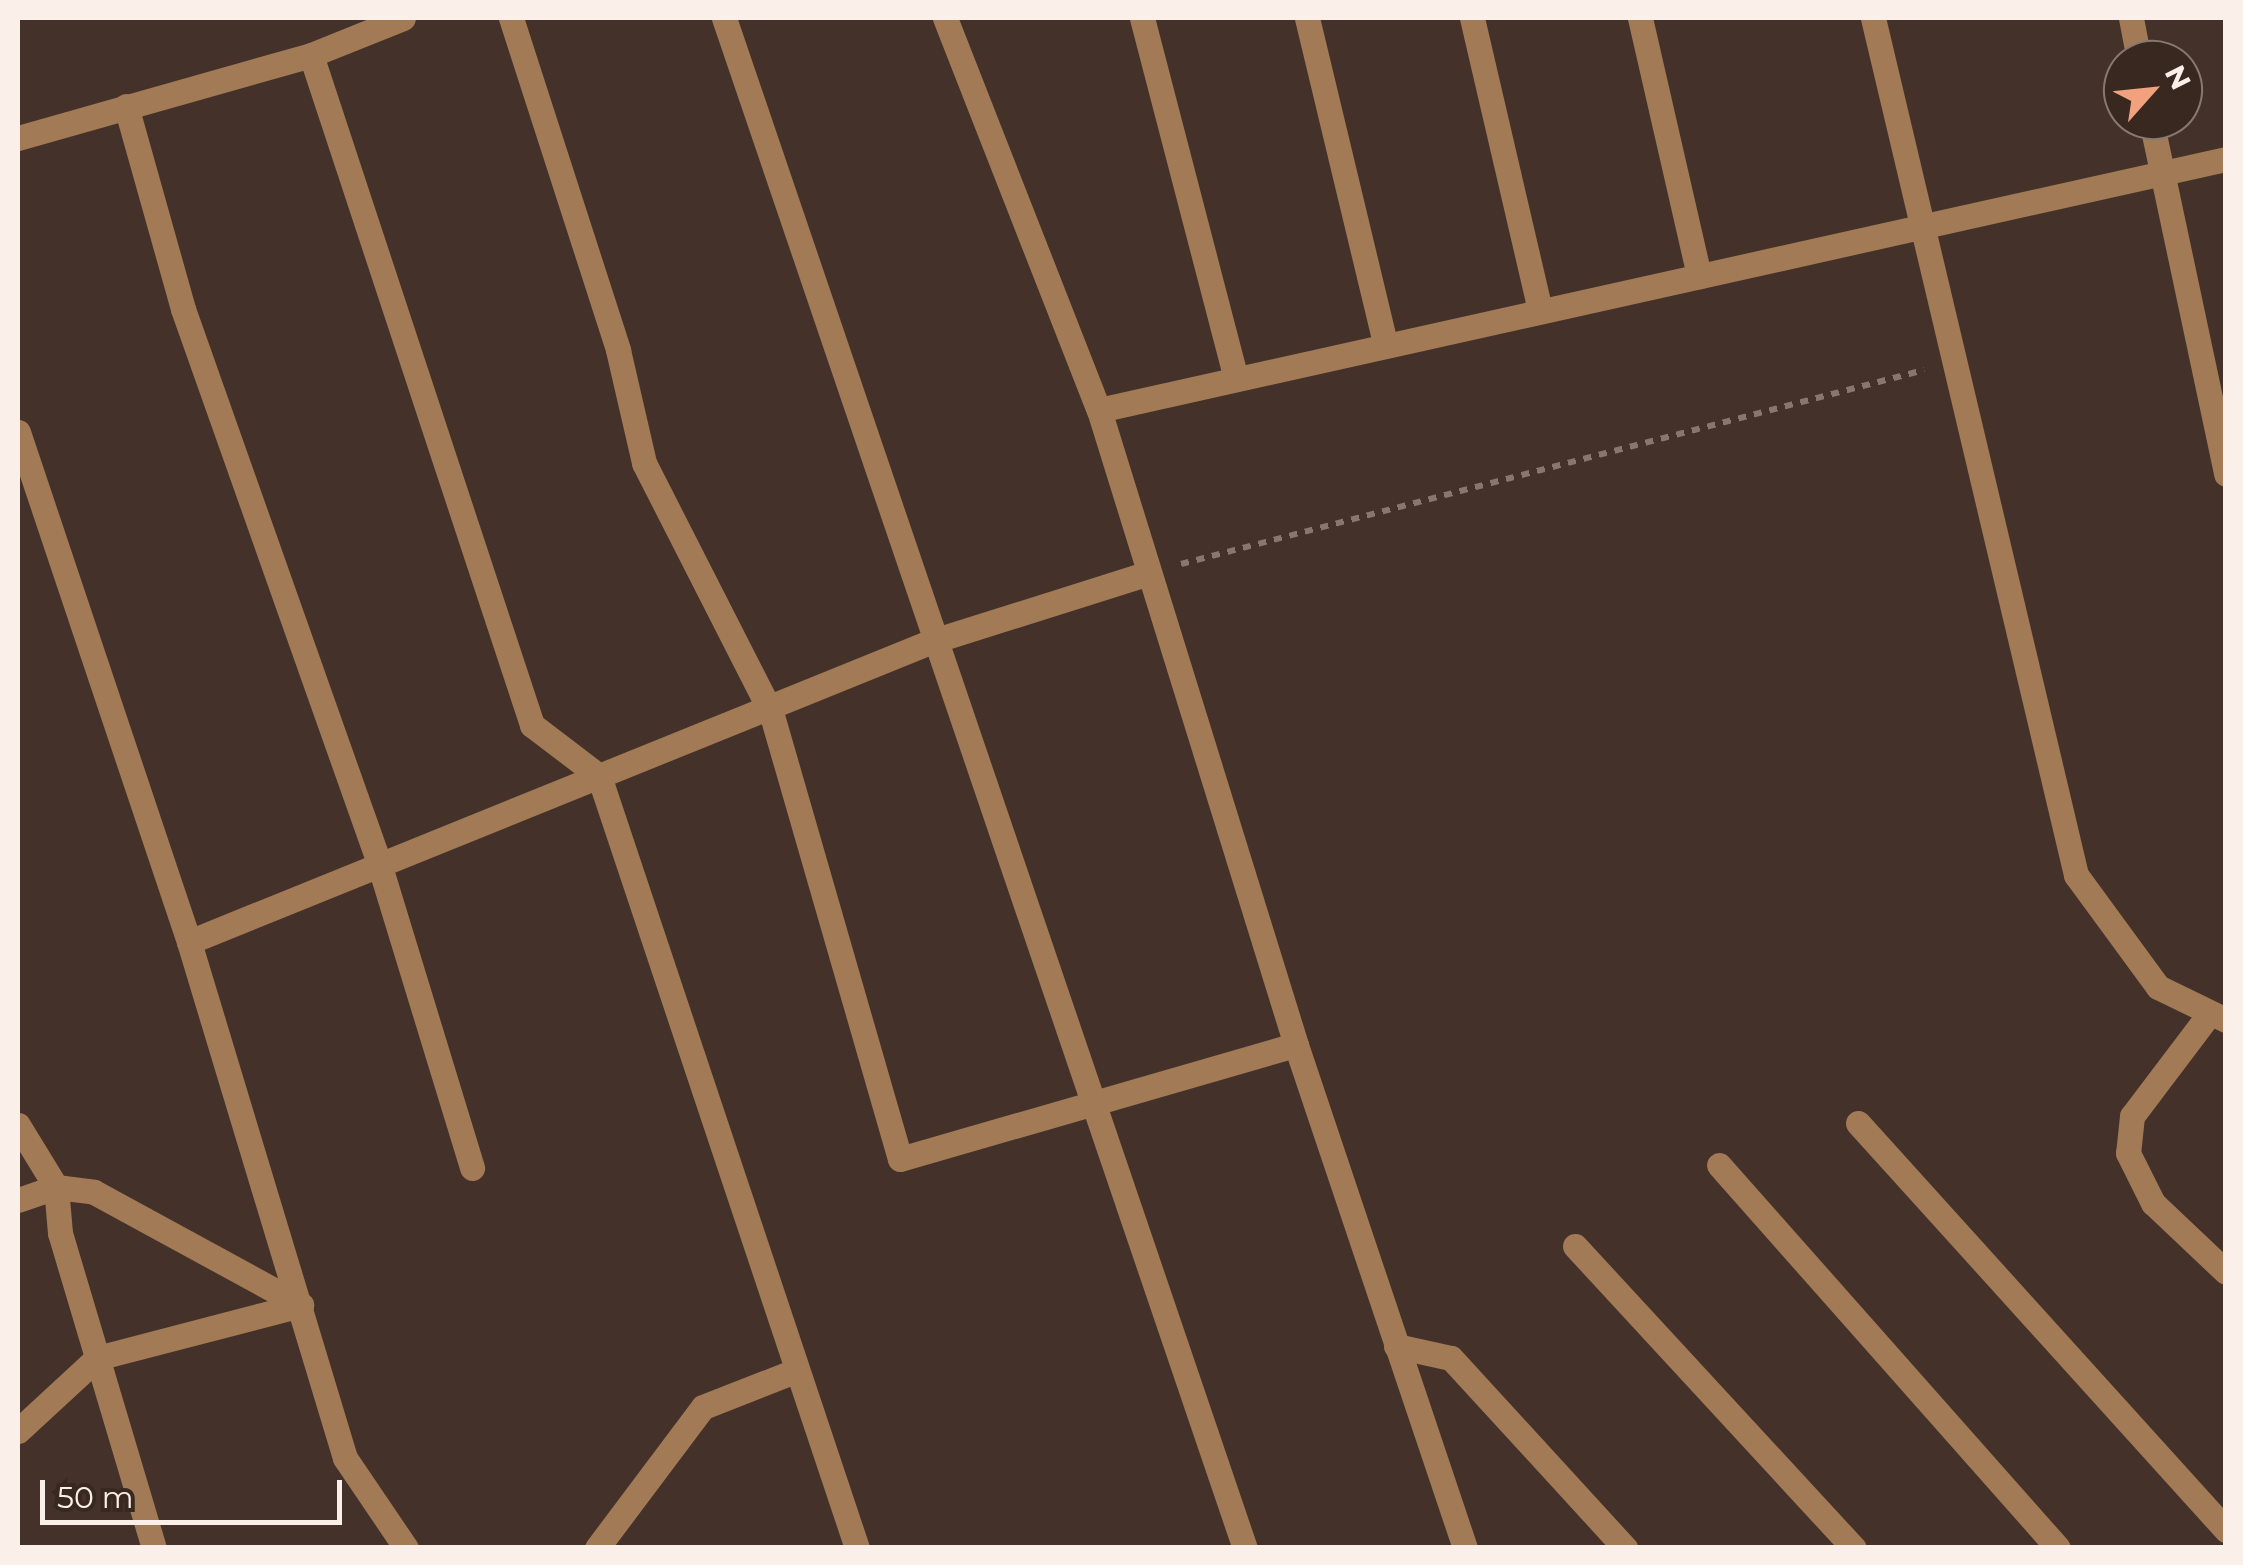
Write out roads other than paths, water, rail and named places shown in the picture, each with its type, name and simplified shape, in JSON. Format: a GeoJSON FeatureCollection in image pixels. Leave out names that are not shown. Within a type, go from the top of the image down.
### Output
{"type":"FeatureCollection","features":[{"type":"Feature","properties":{"kind":"street"},"geometry":{"type":"LineString","coordinates":[[18,138],[311,55],[403,18]]}},
{"type":"Feature","properties":{"kind":"street"},"geometry":{"type":"LineString","coordinates":[[511,18],[618,350],[644,463],[772,712],[900,1159],[1296,1045]]}},
{"type":"Feature","properties":{"kind":"street"},"geometry":{"type":"LineString","coordinates":[[724,18],[930,642],[1245,1548]]}},
{"type":"Feature","properties":{"kind":"street"},"geometry":{"type":"LineString","coordinates":[[946,18],[1100,410],[1146,574],[1296,1045],[1465,1548]]}},
{"type":"Feature","properties":{"kind":"street"},"geometry":{"type":"LineString","coordinates":[[1142,18],[1236,379]]}},
{"type":"Feature","properties":{"kind":"street"},"geometry":{"type":"LineString","coordinates":[[1308,18],[1386,346]]}},
{"type":"Feature","properties":{"kind":"street"},"geometry":{"type":"LineString","coordinates":[[1472,18],[1540,311]]}},
{"type":"Feature","properties":{"kind":"street"},"geometry":{"type":"LineString","coordinates":[[1640,18],[1699,276]]}},
{"type":"Feature","properties":{"kind":"street"},"geometry":{"type":"LineString","coordinates":[[1873,18],[1928,225],[2076,875],[2158,987],[2218,1017],[2132,1116],[2128,1153],[2153,1203],[2226,1272]]}},
{"type":"Feature","properties":{"kind":"street"},"geometry":{"type":"LineString","coordinates":[[311,55],[532,725],[599,776],[857,1548]]}},
{"type":"Feature","properties":{"kind":"street"},"geometry":{"type":"LineString","coordinates":[[126,106],[183,309],[378,860],[472,1168]]}},
{"type":"Feature","properties":{"kind":"street"},"geometry":{"type":"LineString","coordinates":[[2155,140],[2226,474]]}},
{"type":"Feature","properties":{"kind":"street"},"geometry":{"type":"LineString","coordinates":[[1100,410],[2226,159]]}},
{"type":"Feature","properties":{"kind":"street"},"geometry":{"type":"LineString","coordinates":[[18,432],[189,942],[346,1458],[406,1548]]}},
{"type":"Feature","properties":{"kind":"street"},"geometry":{"type":"LineString","coordinates":[[189,942],[378,860],[772,712],[930,642],[1146,574]]}},
{"type":"Feature","properties":{"kind":"street"},"geometry":{"type":"LineString","coordinates":[[1858,1123],[2226,1530]]}},
{"type":"Feature","properties":{"kind":"street"},"geometry":{"type":"LineString","coordinates":[[18,1125],[56,1187],[60,1232],[154,1548]]}},
{"type":"Feature","properties":{"kind":"street"},"geometry":{"type":"LineString","coordinates":[[1719,1165],[2058,1548]]}},
{"type":"Feature","properties":{"kind":"street"},"geometry":{"type":"LineString","coordinates":[[18,1200],[56,1187],[94,1192],[300,1305]]}},
{"type":"Feature","properties":{"kind":"street"},"geometry":{"type":"LineString","coordinates":[[1575,1246],[1854,1548]]}},
{"type":"Feature","properties":{"kind":"street"},"geometry":{"type":"LineString","coordinates":[[18,1431],[97,1358],[300,1305]]}},
{"type":"Feature","properties":{"kind":"street"},"geometry":{"type":"LineString","coordinates":[[1396,1346],[1451,1358],[1626,1548]]}},
{"type":"Feature","properties":{"kind":"street"},"geometry":{"type":"LineString","coordinates":[[597,1548],[702,1407],[795,1370]]}}]}
